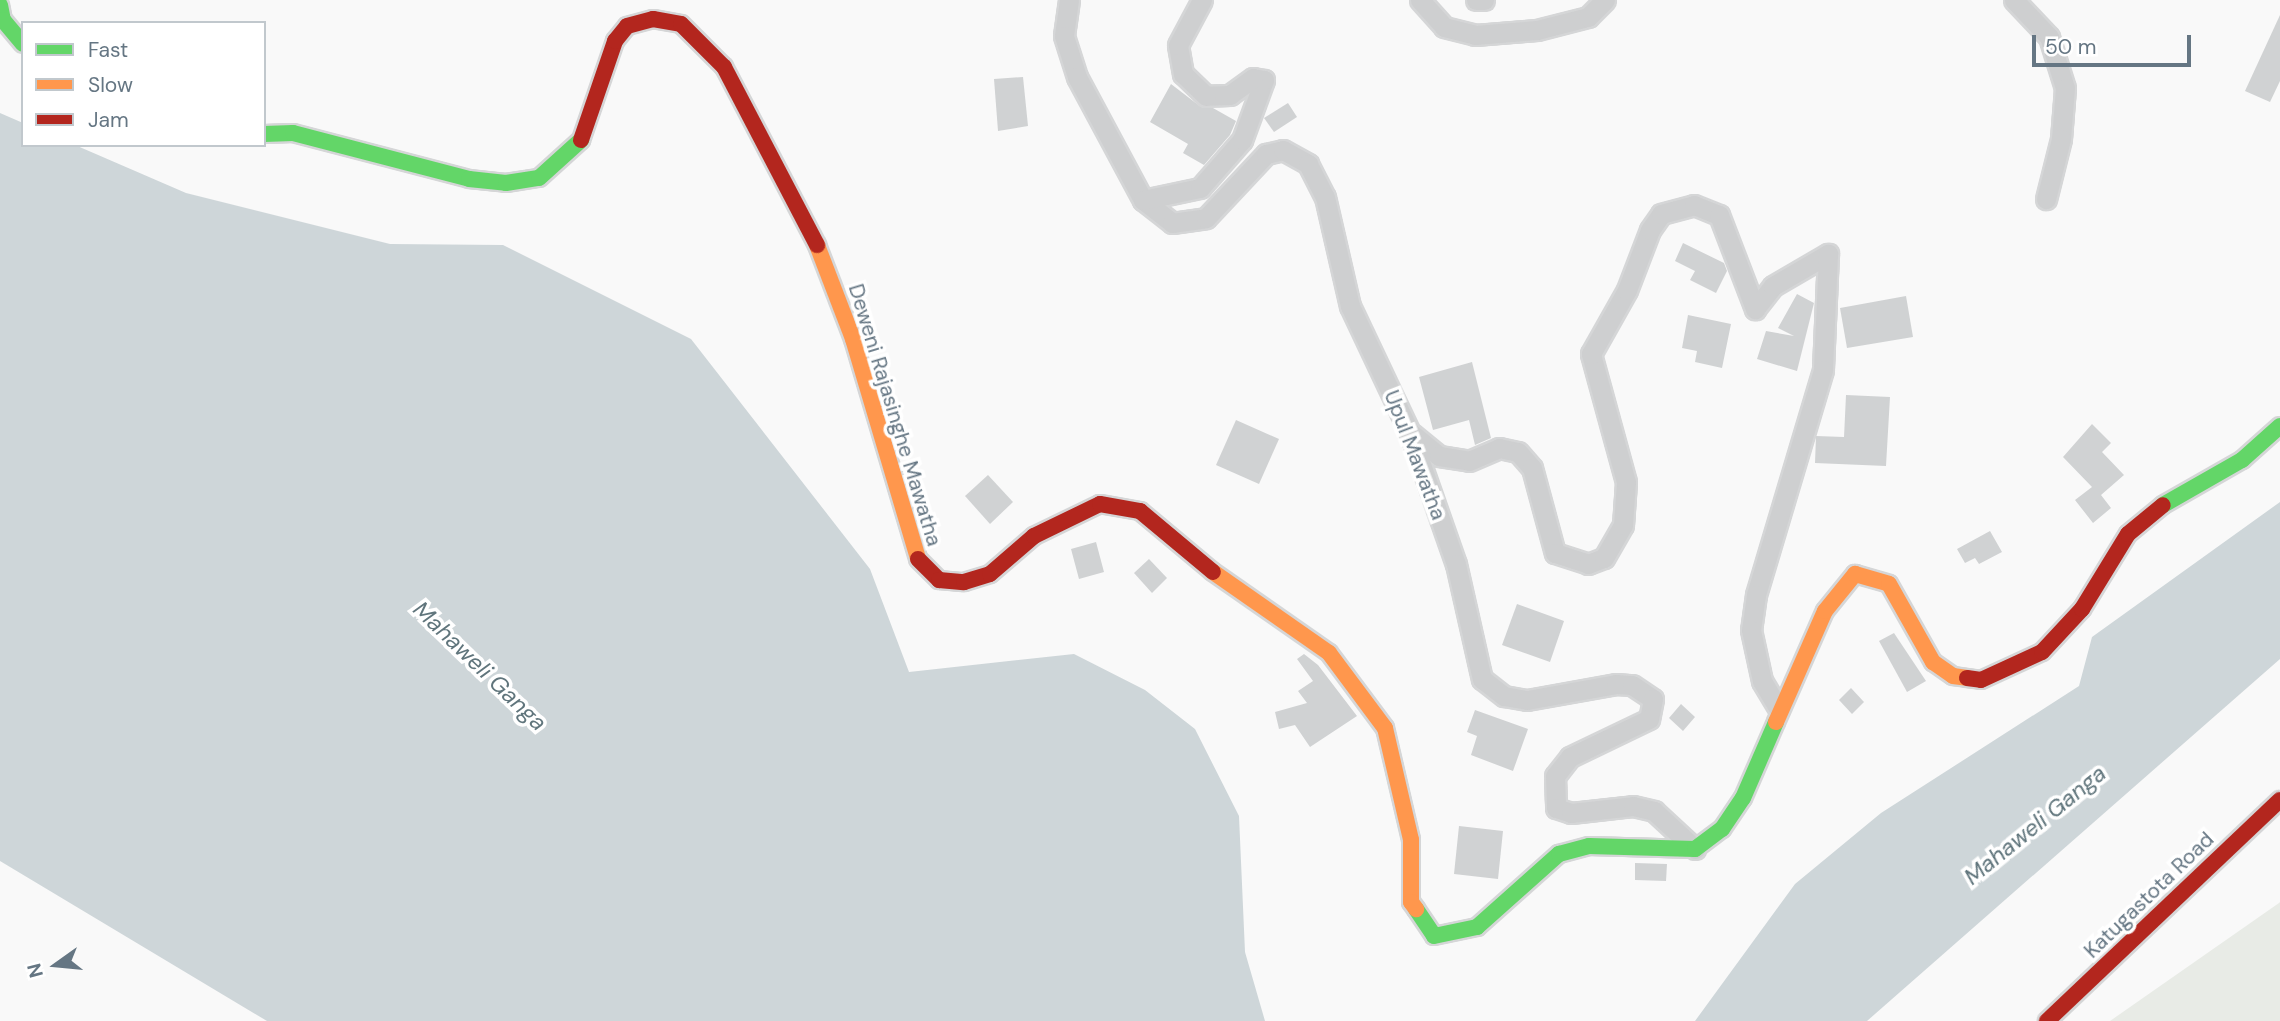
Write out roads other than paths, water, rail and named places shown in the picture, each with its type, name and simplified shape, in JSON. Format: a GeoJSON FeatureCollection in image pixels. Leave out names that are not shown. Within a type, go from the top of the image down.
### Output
{"type":"FeatureCollection","features":[{"type":"Feature","properties":{"kind":"street","name":"Upul Mawatha"},"geometry":{"type":"LineString","coordinates":[[1069,0],[1065,36],[1077,77],[1143,201],[1172,223],[1206,218],[1266,154],[1283,150],[1308,164],[1325,197],[1350,306],[1410,433],[1456,564],[1482,680],[1504,696],[1527,700],[1616,684],[1632,685],[1653,699],[1649,719],[1570,757],[1555,776],[1556,808],[1571,813],[1633,806],[1654,811],[1695,849]]}},
{"type":"Feature","properties":{"kind":"street"},"geometry":{"type":"LineString","coordinates":[[1143,201],[1200,188],[1242,140],[1264,80],[1253,78],[1230,95],[1206,96],[1183,74],[1178,45],[1202,0]]}},
{"type":"Feature","properties":{"kind":"street"},"geometry":{"type":"LineString","coordinates":[[1420,0],[1444,27],[1475,35],[1537,30],[1588,17],[1605,0]]}},
{"type":"Feature","properties":{"kind":"street"},"geometry":{"type":"LineString","coordinates":[[1476,0],[1484,0]]}},
{"type":"Feature","properties":{"kind":"street"},"geometry":{"type":"LineString","coordinates":[[2014,0],[2049,37],[2065,88],[2061,139],[2046,199]]}},
{"type":"Feature","properties":{"kind":"street"},"geometry":{"type":"LineString","coordinates":[[0,5],[3,20],[21,42]]}},
{"type":"Feature","properties":{"kind":"street","name":"Deweni Rajasinghe Mawatha"},"geometry":{"type":"LineString","coordinates":[[266,134],[293,132],[469,179],[506,183],[539,178],[581,139],[615,41],[627,26],[653,19],[681,24],[724,68],[815,239],[853,339],[910,540],[919,563],[939,580],[964,582],[990,575],[1034,536],[1100,505],[1140,510],[1193,558],[1329,653],[1385,728],[1399,773],[1411,840],[1411,902],[1434,936],[1477,927],[1559,854],[1589,846],[1695,849]]}},
{"type":"Feature","properties":{"kind":"street"},"geometry":{"type":"LineString","coordinates":[[1410,433],[1439,456],[1469,461],[1499,448],[1518,452],[1532,468],[1555,553],[1588,564],[1604,558],[1623,525],[1626,482],[1591,354],[1627,290],[1650,230],[1661,214],[1693,205],[1719,215],[1755,309],[1773,286],[1828,254],[1823,370],[1756,595],[1751,630],[1762,681],[1779,709]]}},
{"type":"Feature","properties":{"kind":"street"},"geometry":{"type":"LineString","coordinates":[[1695,849],[1722,829],[1743,798],[1779,709],[1825,611],[1855,574],[1889,584],[1933,662],[1953,676],[1981,680],[2042,652],[2082,609],[2128,534],[2148,514],[2242,460],[2280,426]]}},
{"type":"Feature","properties":{"kind":"street","name":"Katugastota Road"},"geometry":{"type":"LineString","coordinates":[[2047,1021],[2280,800]]}},
{"type":"Feature","properties":{"kind":"water","name":"Mahaweli Ganga"},"geometry":{"type":"Polygon","coordinates":[[[0,113],[21,122],[21,147],[80,147],[186,193],[390,244],[503,245],[691,339],[870,569],[909,672],[1074,654],[1145,690],[1195,729],[1239,816],[1245,952],[1265,1021],[267,1021],[0,861],[0,113]]]}},
{"type":"Feature","properties":{"kind":"water","name":"Mahaweli Ganga"},"geometry":{"type":"Polygon","coordinates":[[[2280,502],[2280,659],[1867,1021],[1695,1021],[1795,884],[1881,813],[2079,686],[2092,637],[2280,502]]]}}]}
